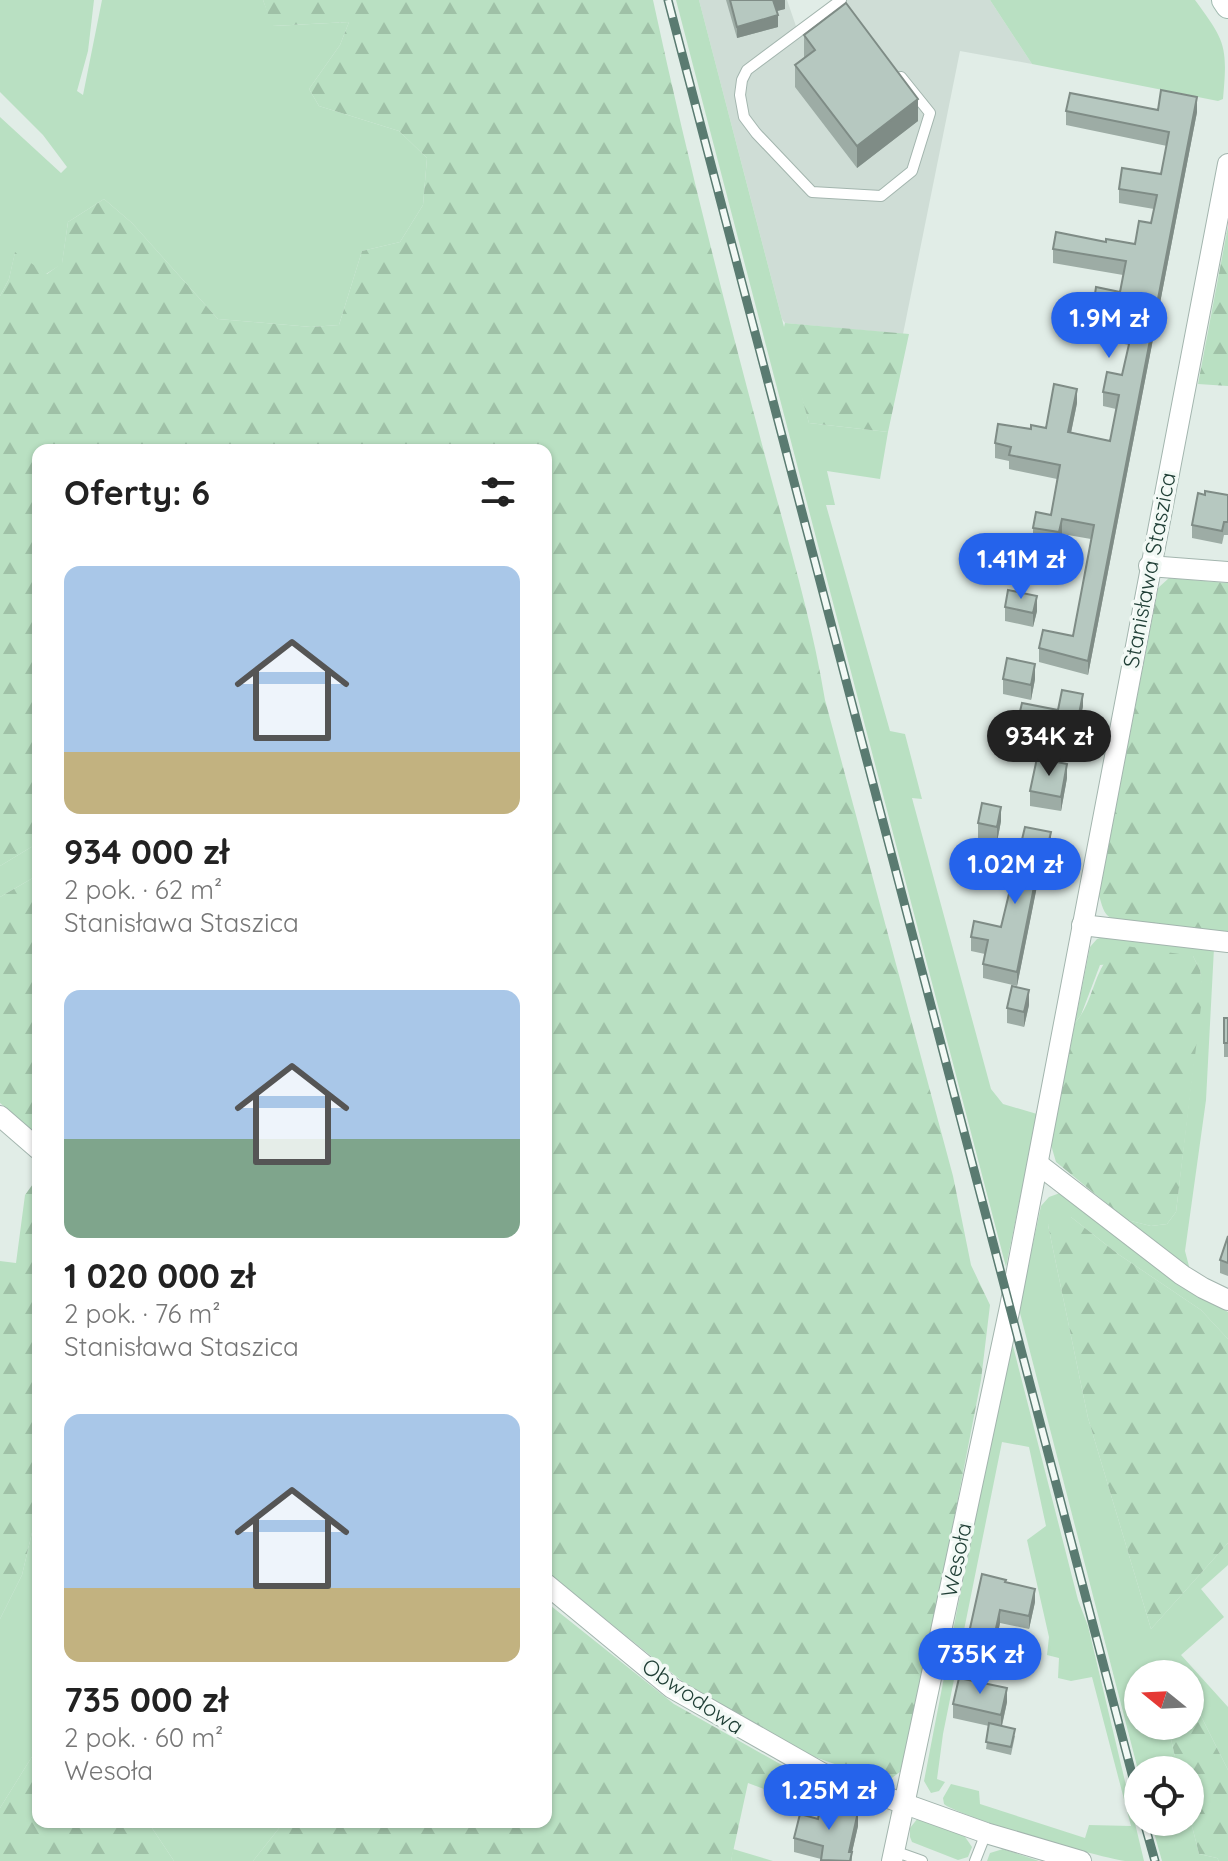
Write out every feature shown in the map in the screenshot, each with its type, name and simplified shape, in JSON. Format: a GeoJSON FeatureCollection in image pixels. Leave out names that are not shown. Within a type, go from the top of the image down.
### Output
{"type":"FeatureCollection","features":[{"type":"Feature","properties":{"kind":"main road"},"geometry":{"type":"LineString","coordinates":[[1224,0],[1228,6]]}},
{"type":"Feature","properties":{"kind":"street","name":"Stanisława Staszica"},"geometry":{"type":"LineString","coordinates":[[1010,1307],[1228,164]]}},
{"type":"Feature","properties":{"kind":"street"},"geometry":{"type":"LineString","coordinates":[[1149,566],[1228,572]]}},
{"type":"Feature","properties":{"kind":"street"},"geometry":{"type":"LineString","coordinates":[[1082,925],[1228,942]]}},
{"type":"Feature","properties":{"kind":"street"},"geometry":{"type":"LineString","coordinates":[[1,1117],[32,1144]]}},
{"type":"Feature","properties":{"kind":"street"},"geometry":{"type":"LineString","coordinates":[[1038,1164],[1182,1275],[1228,1300]]}},
{"type":"Feature","properties":{"kind":"street","name":"Wesoła"},"geometry":{"type":"LineString","coordinates":[[893,1856],[1010,1307]]}},
{"type":"Feature","properties":{"kind":"street","name":"Obwodowa"},"geometry":{"type":"LineString","coordinates":[[552,1589],[672,1688],[827,1776],[986,1833],[1081,1861]]}},
{"type":"Feature","properties":{"kind":"lane"},"geometry":{"type":"LineString","coordinates":[[849,14],[840,1],[747,70],[740,95],[744,117],[812,192],[881,196],[912,171],[930,113],[890,63]]}},
{"type":"Feature","properties":{"kind":"lane"},"geometry":{"type":"LineString","coordinates":[[975,1861],[986,1833]]}},
{"type":"Feature","properties":{"kind":"lane"},"geometry":{"type":"LineString","coordinates":[[893,1856],[922,1861]]}},
{"type":"Feature","properties":{"kind":"shaded area"},"geometry":{"type":"Polygon","coordinates":[[[699,0],[787,0],[798,32],[840,0],[990,0],[1032,64],[960,51],[903,334],[785,323],[782,319],[699,0]]]}},
{"type":"Feature","properties":{"kind":"green space"},"geometry":{"type":"Polygon","coordinates":[[[0,0],[94,0],[88,51],[77,91],[83,95],[102,0],[263,0],[273,26],[349,22],[340,45],[309,89],[319,106],[399,131],[427,158],[423,205],[400,242],[362,251],[339,325],[311,327],[218,319],[132,223],[104,199],[68,222],[62,264],[46,274],[15,253],[9,279],[0,296],[0,117],[61,173],[67,167],[43,135],[0,92],[0,0]]]}},
{"type":"Feature","properties":{"kind":"green space"},"geometry":{"type":"Polygon","coordinates":[[[263,0],[653,0],[716,269],[803,598],[825,700],[953,1176],[971,1265],[990,1305],[981,1380],[909,1751],[900,1772],[889,1780],[812,1756],[688,1686],[552,1576],[552,444],[32,444],[32,847],[0,866],[0,296],[9,279],[15,252],[47,274],[62,263],[68,222],[104,199],[132,223],[218,319],[311,327],[339,325],[362,251],[400,242],[423,205],[427,158],[399,131],[319,106],[309,89],[340,45],[349,22],[272,26],[263,0]]]}},
{"type":"Feature","properties":{"kind":"green space"},"geometry":{"type":"Polygon","coordinates":[[[676,0],[699,0],[809,423],[888,432],[880,479],[827,471],[835,505],[826,505],[890,731],[905,734],[922,799],[912,798],[991,1089],[1003,1104],[1037,1114],[1006,1267],[676,0]]]}},
{"type":"Feature","properties":{"kind":"green space"},"geometry":{"type":"Polygon","coordinates":[[[990,0],[1195,0],[1213,25],[1222,45],[1225,67],[1223,99],[1218,101],[1032,64],[990,0]]]}},
{"type":"Feature","properties":{"kind":"green space"},"geometry":{"type":"Polygon","coordinates":[[[1228,226],[1228,386],[1198,384],[1228,226]]]}},
{"type":"Feature","properties":{"kind":"green space"},"geometry":{"type":"Polygon","coordinates":[[[785,323],[909,334],[888,432],[809,423],[783,331],[785,323]]]}},
{"type":"Feature","properties":{"kind":"green space"},"geometry":{"type":"Polygon","coordinates":[[[1169,578],[1228,583],[1228,932],[1151,928],[1122,922],[1106,914],[1099,896],[1158,588],[1169,578]]]}},
{"type":"Feature","properties":{"kind":"green space"},"geometry":{"type":"Polygon","coordinates":[[[32,847],[32,878],[0,897],[0,866],[32,847]]]}},
{"type":"Feature","properties":{"kind":"green space"},"geometry":{"type":"Polygon","coordinates":[[[32,878],[32,1130],[0,1103],[0,897],[32,878]]]}},
{"type":"Feature","properties":{"kind":"green space"},"geometry":{"type":"Polygon","coordinates":[[[1109,935],[1214,948],[1206,1100],[1185,1251],[1190,1270],[1127,1220],[1151,1226],[1167,1224],[1176,1212],[1202,990],[1200,970],[1193,956],[1100,965],[1075,1023],[1090,947],[1097,939],[1109,935]]]}},
{"type":"Feature","properties":{"kind":"green space"},"geometry":{"type":"Polygon","coordinates":[[[1119,945],[1193,956],[1200,970],[1203,990],[1176,1212],[1167,1224],[1151,1226],[1127,1220],[1056,1162],[1051,1145],[1075,1023],[1087,1004],[1103,965],[1119,945]]]}},
{"type":"Feature","properties":{"kind":"green space"},"geometry":{"type":"Polygon","coordinates":[[[32,1185],[32,1532],[22,1575],[0,1619],[0,1261],[16,1263],[25,1195],[32,1185]]]}},
{"type":"Feature","properties":{"kind":"green space"},"geometry":{"type":"Polygon","coordinates":[[[1060,1193],[1185,1288],[1228,1312],[1228,1339],[1201,1310],[1118,1254],[1071,1217],[1048,1225],[1088,1418],[1151,1629],[1228,1543],[1228,1565],[1201,1589],[1224,1617],[1181,1655],[1186,1660],[1124,1660],[1124,1716],[1019,1309],[1041,1206],[1049,1197],[1060,1193]]]}},
{"type":"Feature","properties":{"kind":"green space"},"geometry":{"type":"Polygon","coordinates":[[[1057,1216],[1071,1217],[1118,1254],[1201,1310],[1228,1339],[1228,1543],[1151,1629],[1088,1418],[1048,1225],[1057,1216]]]}},
{"type":"Feature","properties":{"kind":"green space"},"geometry":{"type":"Polygon","coordinates":[[[1012,1342],[1078,1600],[1088,1626],[1124,1777],[1124,1799],[1092,1677],[1071,1681],[1058,1678],[1059,1658],[1047,1655],[1049,1637],[1027,1540],[1046,1526],[1029,1447],[1002,1442],[943,1734],[937,1779],[945,1782],[939,1791],[931,1793],[924,1781],[1012,1342]]]}},
{"type":"Feature","properties":{"kind":"green space"},"geometry":{"type":"Polygon","coordinates":[[[32,1532],[32,1757],[0,1808],[0,1619],[22,1575],[32,1532]]]}},
{"type":"Feature","properties":{"kind":"green space"},"geometry":{"type":"Polygon","coordinates":[[[552,1607],[674,1704],[810,1781],[804,1804],[748,1783],[731,1861],[253,1861],[279,1828],[552,1828],[552,1607]]]}},
{"type":"Feature","properties":{"kind":"green space"},"geometry":{"type":"Polygon","coordinates":[[[1204,1680],[1228,1707],[1228,1770],[1204,1722],[1204,1680]]]}},
{"type":"Feature","properties":{"kind":"green space"},"geometry":{"type":"Polygon","coordinates":[[[1204,1722],[1228,1770],[1228,1861],[1199,1854],[1194,1836],[1204,1836],[1204,1756],[1175,1756],[1171,1740],[1204,1740],[1204,1722]]]}},
{"type":"Feature","properties":{"kind":"green space"},"geometry":{"type":"Polygon","coordinates":[[[1130,1740],[1171,1740],[1175,1756],[1134,1756],[1130,1740]]]}},
{"type":"Feature","properties":{"kind":"green space"},"geometry":{"type":"Polygon","coordinates":[[[32,1757],[32,1828],[152,1828],[174,1861],[0,1861],[0,1808],[32,1757]]]}},
{"type":"Feature","properties":{"kind":"green space"},"geometry":{"type":"Polygon","coordinates":[[[951,1784],[979,1791],[980,1804],[1085,1838],[1089,1825],[1124,1826],[1124,1836],[1138,1836],[1144,1861],[1111,1858],[1002,1827],[955,1810],[944,1804],[943,1798],[951,1784]]]}},
{"type":"Feature","properties":{"kind":"green space"},"geometry":{"type":"Polygon","coordinates":[[[918,1818],[963,1834],[972,1847],[968,1857],[958,1860],[912,1842],[910,1828],[918,1818]]]}},
{"type":"Feature","properties":{"kind":"green space"},"geometry":{"type":"Polygon","coordinates":[[[152,1828],[279,1828],[253,1861],[174,1861],[152,1828]]]}},
{"type":"Feature","properties":{"kind":"green space"},"geometry":{"type":"Polygon","coordinates":[[[1155,1836],[1194,1836],[1199,1854],[1219,1861],[1162,1861],[1155,1836]]]}},
{"type":"Feature","properties":{"kind":"green space"},"geometry":{"type":"Polygon","coordinates":[[[733,1849],[773,1861],[731,1861],[733,1849]]]}},
{"type":"Feature","properties":{"kind":"green space"},"geometry":{"type":"Polygon","coordinates":[[[1003,1849],[1039,1861],[987,1861],[990,1853],[1003,1849]]]}},
{"type":"Feature","properties":{"kind":"building"},"geometry":{"type":"Polygon","coordinates":[[[730,0],[773,0],[778,15],[737,27],[730,0]]]}},
{"type":"Feature","properties":{"kind":"building"},"geometry":{"type":"Polygon","coordinates":[[[846,3],[918,99],[857,146],[795,65],[815,50],[804,35],[846,3]]]}},
{"type":"Feature","properties":{"kind":"building"},"geometry":{"type":"Polygon","coordinates":[[[1161,90],[1197,97],[1088,661],[1039,648],[1043,630],[1073,636],[1094,525],[1062,519],[1059,532],[1033,528],[1036,512],[1051,515],[1060,465],[1009,455],[1011,447],[995,443],[998,424],[1046,428],[1054,384],[1077,389],[1068,432],[1110,441],[1119,395],[1103,392],[1107,372],[1122,375],[1132,331],[1096,323],[1100,302],[1094,301],[1096,287],[1120,292],[1126,261],[1053,249],[1056,232],[1135,244],[1139,221],[1151,223],[1157,195],[1119,189],[1122,168],[1161,174],[1169,132],[1066,111],[1070,93],[1158,110],[1161,90]]]}},
{"type":"Feature","properties":{"kind":"building"},"geometry":{"type":"Polygon","coordinates":[[[1205,491],[1228,495],[1228,522],[1224,522],[1222,531],[1192,525],[1198,493],[1205,495],[1205,491]]]}},
{"type":"Feature","properties":{"kind":"building"},"geometry":{"type":"Polygon","coordinates":[[[1008,590],[1037,596],[1033,613],[1005,607],[1008,590]]]}},
{"type":"Feature","properties":{"kind":"building"},"geometry":{"type":"Polygon","coordinates":[[[1007,658],[1035,664],[1031,685],[1003,679],[1007,658]]]}},
{"type":"Feature","properties":{"kind":"building"},"geometry":{"type":"Polygon","coordinates":[[[1062,690],[1083,694],[1075,734],[1017,724],[1022,703],[1058,710],[1062,690]]]}},
{"type":"Feature","properties":{"kind":"building"},"geometry":{"type":"Polygon","coordinates":[[[1037,758],[1067,764],[1061,797],[1030,791],[1037,758]]]}},
{"type":"Feature","properties":{"kind":"building"},"geometry":{"type":"Polygon","coordinates":[[[982,803],[1001,807],[997,827],[978,823],[982,803]]]}},
{"type":"Feature","properties":{"kind":"building"},"geometry":{"type":"Polygon","coordinates":[[[1025,827],[1051,832],[1045,858],[1040,857],[1017,972],[983,964],[988,940],[971,937],[974,921],[1001,927],[1025,827]]]}},
{"type":"Feature","properties":{"kind":"building"},"geometry":{"type":"Polygon","coordinates":[[[1012,986],[1029,990],[1024,1012],[1007,1008],[1012,986]]]}},
{"type":"Feature","properties":{"kind":"building"},"geometry":{"type":"Polygon","coordinates":[[[1224,1018],[1228,1018],[1228,1043],[1224,1043],[1224,1018]]]}},
{"type":"Feature","properties":{"kind":"building"},"geometry":{"type":"Polygon","coordinates":[[[1228,1236],[1228,1263],[1220,1260],[1228,1236]]]}},
{"type":"Feature","properties":{"kind":"building"},"geometry":{"type":"Polygon","coordinates":[[[982,1574],[1035,1589],[1029,1616],[1000,1610],[990,1656],[965,1651],[982,1574]]]}},
{"type":"Feature","properties":{"kind":"building"},"geometry":{"type":"Polygon","coordinates":[[[959,1678],[1007,1688],[1001,1715],[953,1704],[959,1678]]]}},
{"type":"Feature","properties":{"kind":"building"},"geometry":{"type":"Polygon","coordinates":[[[989,1723],[1015,1729],[1011,1747],[986,1742],[989,1723]]]}},
{"type":"Feature","properties":{"kind":"building"},"geometry":{"type":"Polygon","coordinates":[[[826,1804],[858,1812],[849,1852],[852,1852],[850,1861],[821,1860],[823,1846],[794,1838],[800,1814],[818,1819],[820,1808],[826,1804]]]}},
{"type":"Feature","properties":{"kind":"railway"},"geometry":{"type":"LineString","coordinates":[[668,0],[1127,1756]]}},
{"type":"Feature","properties":{"kind":"railway"},"geometry":{"type":"LineString","coordinates":[[1148,1836],[1155,1861]]}}]}
